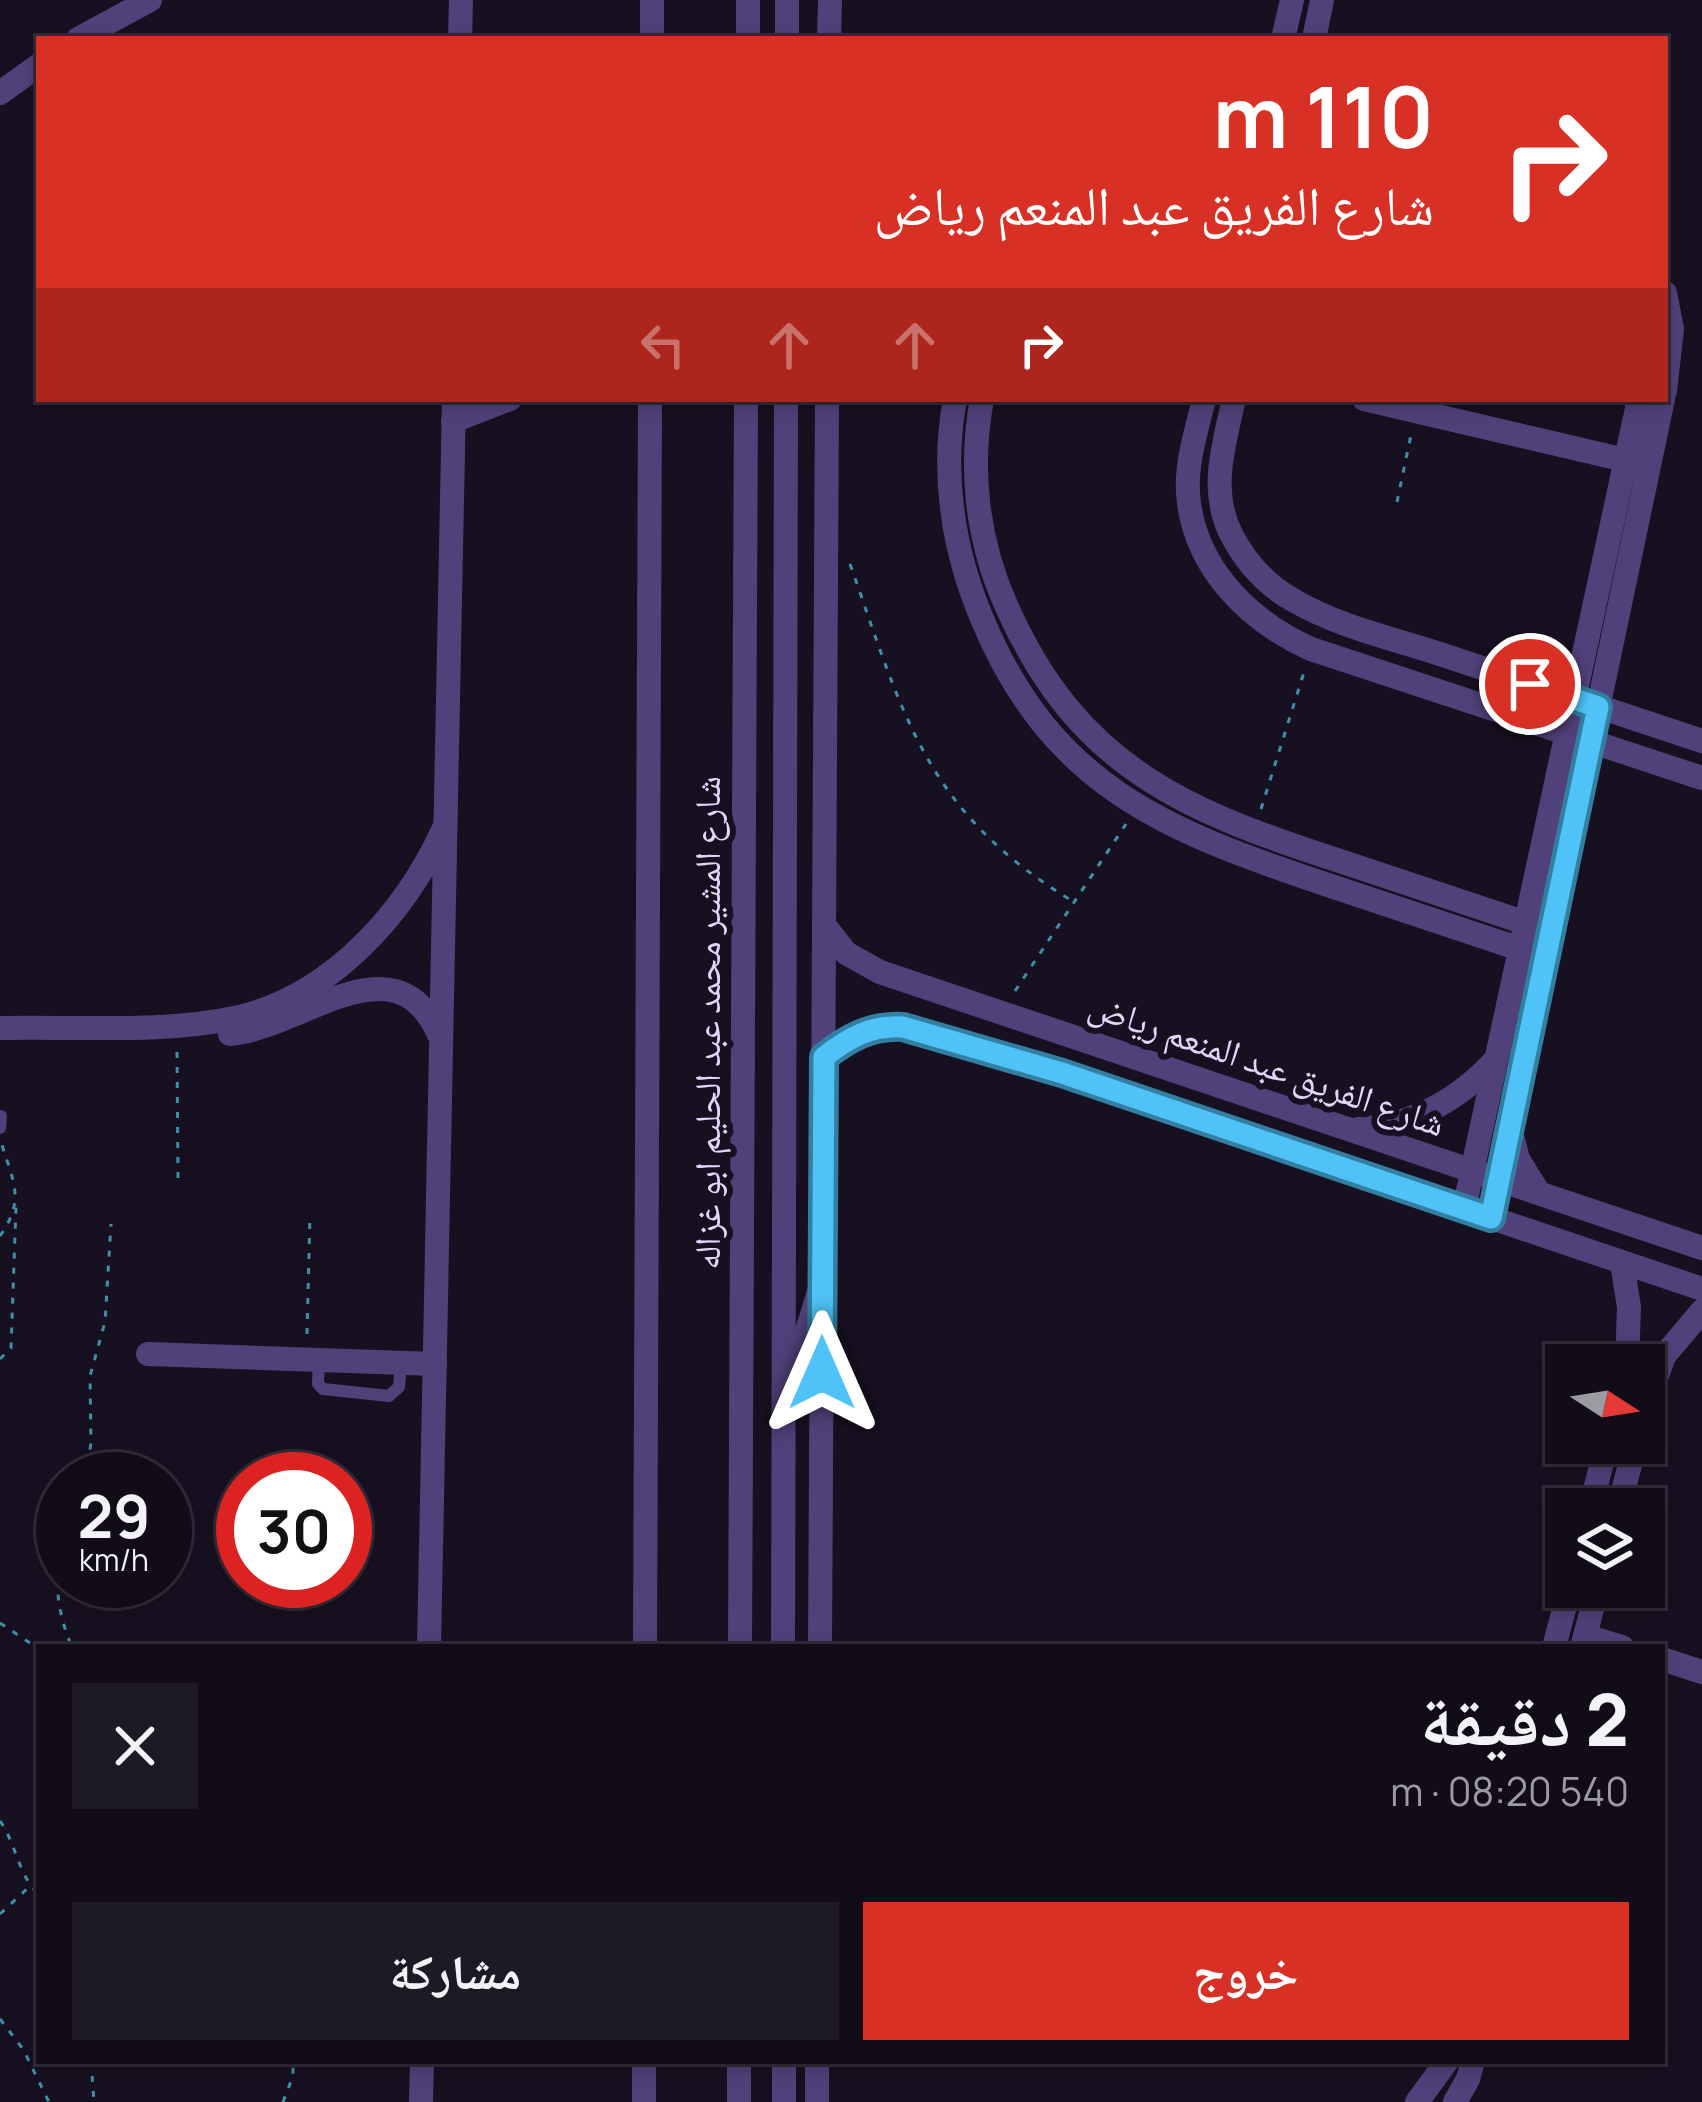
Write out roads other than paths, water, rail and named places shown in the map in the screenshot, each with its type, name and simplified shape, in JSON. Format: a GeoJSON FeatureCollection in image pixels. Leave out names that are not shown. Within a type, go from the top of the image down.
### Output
{"type":"FeatureCollection","features":[{"type":"Feature","properties":{"kind":"street"},"geometry":{"type":"LineString","coordinates":[[84,36],[150,0]]}},
{"type":"Feature","properties":{"kind":"street"},"geometry":{"type":"LineString","coordinates":[[460,36],[461,0]]}},
{"type":"Feature","properties":{"kind":"street"},"geometry":{"type":"LineString","coordinates":[[652,0],[652,36]]}},
{"type":"Feature","properties":{"kind":"street"},"geometry":{"type":"LineString","coordinates":[[748,0],[748,36]]}},
{"type":"Feature","properties":{"kind":"street"},"geometry":{"type":"LineString","coordinates":[[787,36],[788,0]]}},
{"type":"Feature","properties":{"kind":"street"},"geometry":{"type":"LineString","coordinates":[[829,36],[830,0]]}},
{"type":"Feature","properties":{"kind":"street"},"geometry":{"type":"LineString","coordinates":[[1284,36],[1292,0]]}},
{"type":"Feature","properties":{"kind":"street"},"geometry":{"type":"LineString","coordinates":[[1315,36],[1322,0]]}},
{"type":"Feature","properties":{"kind":"street"},"geometry":{"type":"LineString","coordinates":[[0,94],[36,67]]}},
{"type":"Feature","properties":{"kind":"street"},"geometry":{"type":"LineString","coordinates":[[1668,308],[1672,329],[1668,362]]}},
{"type":"Feature","properties":{"kind":"street"},"geometry":{"type":"LineString","coordinates":[[429,1644],[454,410],[495,402]]}},
{"type":"Feature","properties":{"kind":"street"},"geometry":{"type":"LineString","coordinates":[[646,1644],[650,402]]}},
{"type":"Feature","properties":{"kind":"street","name":"شارع المشير محمد عبد الحليم ابو غزاله"},"geometry":{"type":"LineString","coordinates":[[740,1644],[746,402]]}},
{"type":"Feature","properties":{"kind":"street"},"geometry":{"type":"LineString","coordinates":[[783,1644],[786,402]]}},
{"type":"Feature","properties":{"kind":"street"},"geometry":{"type":"LineString","coordinates":[[820,1644],[827,402]]}},
{"type":"Feature","properties":{"kind":"street"},"geometry":{"type":"LineString","coordinates":[[982,402],[976,477],[984,542],[998,588],[1041,673],[1086,728],[1132,769],[1198,810],[1253,833],[1526,922]]}},
{"type":"Feature","properties":{"kind":"street"},"geometry":{"type":"LineString","coordinates":[[1203,402],[1188,490],[1201,544],[1229,592],[1271,629],[1311,649],[1702,778]]}},
{"type":"Feature","properties":{"kind":"street"},"geometry":{"type":"LineString","coordinates":[[1233,402],[1219,464],[1219,499],[1237,543],[1266,581],[1292,600],[1702,741]]}},
{"type":"Feature","properties":{"kind":"street"},"geometry":{"type":"LineString","coordinates":[[1377,402],[1638,463]]}},
{"type":"Feature","properties":{"kind":"street"},"geometry":{"type":"LineString","coordinates":[[1638,463],[1640,402]]}},
{"type":"Feature","properties":{"kind":"street"},"geometry":{"type":"LineString","coordinates":[[1491,1218],[1586,703],[1638,463],[1661,402]]}},
{"type":"Feature","properties":{"kind":"street"},"geometry":{"type":"LineString","coordinates":[[955,404],[949,478],[952,514],[973,597],[992,644],[1046,728],[1080,765],[1136,808],[1222,850],[1520,949]]}},
{"type":"Feature","properties":{"kind":"street"},"geometry":{"type":"LineString","coordinates":[[1464,1209],[1526,922],[1579,737]]}},
{"type":"Feature","properties":{"kind":"street"},"geometry":{"type":"LineString","coordinates":[[0,1028],[211,1022],[266,1009],[332,971],[374,934],[411,890],[447,823]]}},
{"type":"Feature","properties":{"kind":"street","name":"شارع الفريق عبد المنعم رياض"},"geometry":{"type":"LineString","coordinates":[[824,925],[846,953],[868,967],[1694,1242]]}},
{"type":"Feature","properties":{"kind":"street"},"geometry":{"type":"LineString","coordinates":[[0,1042],[241,1033],[368,987],[392,989],[414,1000],[432,1018],[441,1041]]}},
{"type":"Feature","properties":{"kind":"street","name":"شارع الفريق عبد المنعم رياض"},"geometry":{"type":"LineString","coordinates":[[824,1057],[867,1030],[903,1027],[1062,1073],[1702,1289]]}},
{"type":"Feature","properties":{"kind":"street"},"geometry":{"type":"LineString","coordinates":[[1062,1073],[1072,1036]]}},
{"type":"Feature","properties":{"kind":"street"},"geometry":{"type":"LineString","coordinates":[[1350,1130],[1392,1124],[1431,1110],[1466,1088],[1496,1059]]}},
{"type":"Feature","properties":{"kind":"street"},"geometry":{"type":"LineString","coordinates":[[1510,1128],[1518,1159],[1539,1193]]}},
{"type":"Feature","properties":{"kind":"street"},"geometry":{"type":"LineString","coordinates":[[1622,1263],[1629,1307],[1628,1344]]}},
{"type":"Feature","properties":{"kind":"street"},"geometry":{"type":"LineString","coordinates":[[783,1408],[822,1282]]}},
{"type":"Feature","properties":{"kind":"street"},"geometry":{"type":"LineString","coordinates":[[1665,1355],[1702,1311]]}},
{"type":"Feature","properties":{"kind":"street"},"geometry":{"type":"LineString","coordinates":[[148,1354],[435,1364]]}},
{"type":"Feature","properties":{"kind":"street"},"geometry":{"type":"LineString","coordinates":[[740,1564],[783,1563]]}},
{"type":"Feature","properties":{"kind":"street"},"geometry":{"type":"LineString","coordinates":[[1555,1644],[1564,1608]]}},
{"type":"Feature","properties":{"kind":"street"},"geometry":{"type":"LineString","coordinates":[[1583,1641],[1592,1608]]}},
{"type":"Feature","properties":{"kind":"street"},"geometry":{"type":"LineString","coordinates":[[1665,1660],[1702,1672]]}},
{"type":"Feature","properties":{"kind":"street"},"geometry":{"type":"LineString","coordinates":[[421,2102],[422,2064]]}},
{"type":"Feature","properties":{"kind":"street"},"geometry":{"type":"LineString","coordinates":[[644,2064],[644,2102]]}},
{"type":"Feature","properties":{"kind":"street"},"geometry":{"type":"LineString","coordinates":[[740,2064],[740,2102]]}},
{"type":"Feature","properties":{"kind":"street"},"geometry":{"type":"LineString","coordinates":[[784,2064],[784,2102]]}},
{"type":"Feature","properties":{"kind":"street"},"geometry":{"type":"LineString","coordinates":[[817,2064],[817,2102]]}},
{"type":"Feature","properties":{"kind":"street"},"geometry":{"type":"LineString","coordinates":[[1418,2102],[1445,2064]]}},
{"type":"Feature","properties":{"kind":"street"},"geometry":{"type":"LineString","coordinates":[[1455,2102],[1472,2064]]}},
{"type":"Feature","properties":{"kind":"lane"},"geometry":{"type":"LineString","coordinates":[[0,1133],[1,1116]]}}]}
